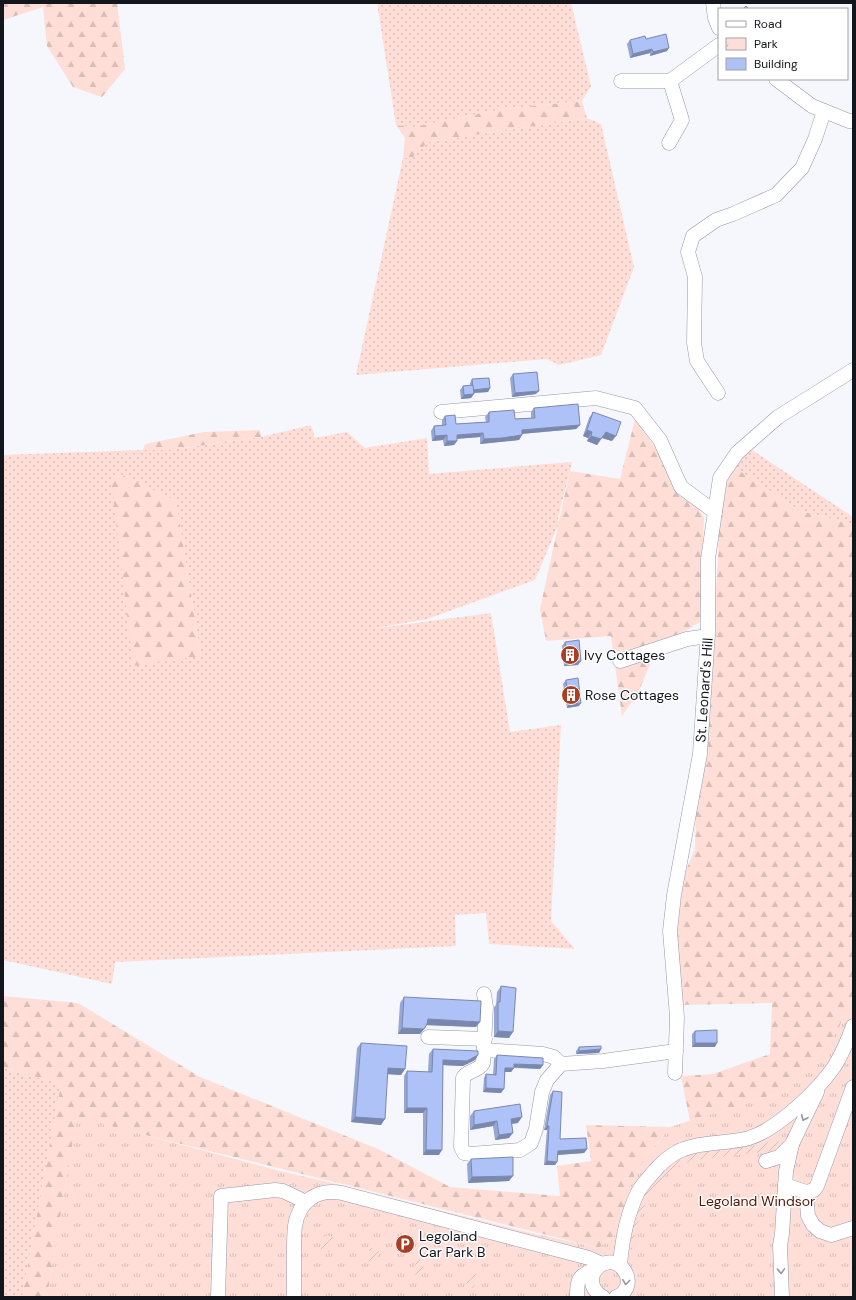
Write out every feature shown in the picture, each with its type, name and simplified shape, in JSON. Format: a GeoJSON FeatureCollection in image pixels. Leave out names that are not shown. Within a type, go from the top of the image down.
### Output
{"type":"FeatureCollection","features":[{"type":"Feature","properties":{"kind":"street"},"geometry":{"type":"LineString","coordinates":[[713,3],[714,18],[718,26]]}},
{"type":"Feature","properties":{"kind":"street"},"geometry":{"type":"LineString","coordinates":[[621,81],[670,81],[718,46]]}},
{"type":"Feature","properties":{"kind":"street"},"geometry":{"type":"LineString","coordinates":[[777,80],[812,106],[853,121]]}},
{"type":"Feature","properties":{"kind":"street"},"geometry":{"type":"LineString","coordinates":[[669,143],[682,120],[670,81]]}},
{"type":"Feature","properties":{"kind":"street"},"geometry":{"type":"LineString","coordinates":[[718,393],[697,361],[694,343],[695,277],[688,252],[693,236],[716,220],[776,195],[802,168],[815,140],[824,111]]}},
{"type":"Feature","properties":{"kind":"street","name":"St. Leonard's Hill"},"geometry":{"type":"LineString","coordinates":[[675,1073],[677,1017],[670,931],[674,895],[700,754],[708,636],[708,560],[720,478],[737,453],[778,417],[806,401],[824,387],[853,370]]}},
{"type":"Feature","properties":{"kind":"street"},"geometry":{"type":"LineString","coordinates":[[441,412],[596,398],[635,408],[660,440],[681,487],[715,512]]}},
{"type":"Feature","properties":{"kind":"street"},"geometry":{"type":"LineString","coordinates":[[620,661],[655,651],[687,639],[708,636]]}},
{"type":"Feature","properties":{"kind":"street"},"geometry":{"type":"LineString","coordinates":[[484,994],[486,1007],[483,1063],[480,1068],[465,1075],[463,1078],[461,1147],[464,1153],[471,1154],[520,1150],[531,1143],[536,1129],[542,1092],[547,1080],[561,1064],[603,1061],[676,1051]]}},
{"type":"Feature","properties":{"kind":"street"},"geometry":{"type":"LineString","coordinates":[[620,1265],[622,1242],[638,1192],[664,1161],[683,1149],[744,1139],[763,1132],[774,1125],[790,1113],[821,1083],[834,1067],[845,1047],[853,1026]]}},
{"type":"Feature","properties":{"kind":"street"},"geometry":{"type":"LineString","coordinates":[[428,1037],[544,1054],[554,1057],[561,1064]]}},
{"type":"Feature","properties":{"kind":"street"},"geometry":{"type":"LineString","coordinates":[[782,1297],[780,1245],[786,1171],[792,1144],[821,1083]]}},
{"type":"Feature","properties":{"kind":"street"},"geometry":{"type":"LineString","coordinates":[[785,1185],[806,1192],[814,1190],[817,1186],[853,1087]]}},
{"type":"Feature","properties":{"kind":"street"},"geometry":{"type":"LineString","coordinates":[[766,1161],[779,1157],[792,1144]]}},
{"type":"Feature","properties":{"kind":"street"},"geometry":{"type":"LineString","coordinates":[[218,1297],[221,1196],[275,1190],[284,1191],[306,1202]]}},
{"type":"Feature","properties":{"kind":"street"},"geometry":{"type":"LineString","coordinates":[[294,1297],[293,1274],[295,1226],[299,1211],[311,1198],[323,1192],[342,1193],[589,1258],[599,1266]]}},
{"type":"Feature","properties":{"kind":"street"},"geometry":{"type":"LineString","coordinates":[[806,1192],[808,1216],[813,1225],[820,1231],[830,1235],[853,1228]]}},
{"type":"Feature","properties":{"kind":"street"},"geometry":{"type":"LineString","coordinates":[[577,1297],[577,1283],[580,1277],[599,1266],[614,1263],[620,1265],[624,1269],[628,1280],[624,1292],[616,1297]]}},
{"type":"Feature","properties":{"kind":"street"},"geometry":{"type":"LineString","coordinates":[[599,1266],[593,1274],[592,1280],[596,1292],[603,1297]]}},
{"type":"Feature","properties":{"kind":"green space"},"geometry":{"type":"Polygon","coordinates":[[[3,3],[117,3],[125,69],[102,97],[73,87],[47,46],[43,7],[3,20],[3,3]]]}},
{"type":"Feature","properties":{"kind":"green space"},"geometry":{"type":"Polygon","coordinates":[[[377,3],[571,3],[591,86],[582,101],[503,109],[413,127],[396,125],[377,3]]]}},
{"type":"Feature","properties":{"kind":"green space"},"geometry":{"type":"Polygon","coordinates":[[[582,101],[587,118],[428,142],[413,157],[403,158],[405,138],[396,125],[413,127],[503,109],[582,101]]]}},
{"type":"Feature","properties":{"kind":"green space"},"geometry":{"type":"Polygon","coordinates":[[[587,118],[601,124],[634,267],[601,355],[559,365],[547,359],[356,375],[403,158],[413,157],[428,142],[587,118]]]}},
{"type":"Feature","properties":{"kind":"green space"},"geometry":{"type":"Polygon","coordinates":[[[635,419],[704,517],[700,622],[657,648],[638,693],[622,716],[611,636],[546,641],[540,609],[570,471],[620,479],[635,419]]]}},
{"type":"Feature","properties":{"kind":"green space"},"geometry":{"type":"Polygon","coordinates":[[[311,425],[315,438],[347,432],[365,448],[427,438],[429,474],[572,462],[558,518],[559,523],[535,580],[427,619],[371,629],[491,613],[510,732],[561,725],[551,921],[575,949],[489,944],[486,913],[455,915],[456,946],[115,962],[112,984],[3,960],[3,455],[170,450],[261,437],[311,425]],[[124,476],[111,477],[201,656],[176,501],[124,476]]]}},
{"type":"Feature","properties":{"kind":"green space"},"geometry":{"type":"Polygon","coordinates":[[[260,430],[261,437],[170,450],[143,450],[145,444],[204,432],[260,430]]]}},
{"type":"Feature","properties":{"kind":"green space"},"geometry":{"type":"Polygon","coordinates":[[[749,448],[853,517],[853,524],[800,511],[734,467],[749,448]]]}},
{"type":"Feature","properties":{"kind":"green space"},"geometry":{"type":"Polygon","coordinates":[[[734,467],[800,511],[853,524],[853,994],[838,1030],[788,1090],[690,1121],[681,1076],[713,1074],[770,1054],[772,1003],[679,1005],[675,946],[682,880],[695,849],[696,809],[707,709],[718,561],[719,506],[722,488],[734,467]]]}},
{"type":"Feature","properties":{"kind":"green space"},"geometry":{"type":"Polygon","coordinates":[[[124,476],[176,501],[201,656],[133,666],[111,477],[124,476]]]}},
{"type":"Feature","properties":{"kind":"green space","name":"Legoland Windsor"},"geometry":{"type":"Polygon","coordinates":[[[853,994],[853,1297],[47,1297],[77,1117],[280,1171],[527,1232],[599,1248],[617,1233],[635,1173],[670,1127],[788,1090],[838,1030],[853,994]]]}},
{"type":"Feature","properties":{"kind":"green space"},"geometry":{"type":"Polygon","coordinates":[[[3,996],[78,1003],[200,1077],[378,1149],[450,1187],[560,1196],[557,1166],[591,1161],[586,1125],[670,1127],[635,1173],[617,1233],[599,1248],[77,1118],[47,1297],[22,1297],[61,1084],[3,1068],[3,996]]]}},
{"type":"Feature","properties":{"kind":"green space"},"geometry":{"type":"Polygon","coordinates":[[[3,1068],[61,1084],[22,1297],[3,1297],[3,1068]]]}},
{"type":"Feature","properties":{"kind":"green space"},"geometry":{"type":"Polygon","coordinates":[[[775,1141],[783,1142],[782,1149],[693,1161],[679,1166],[668,1173],[658,1183],[650,1195],[639,1222],[632,1249],[627,1250],[633,1221],[638,1207],[649,1186],[663,1171],[680,1160],[699,1152],[719,1148],[754,1146],[775,1141]]]}},
{"type":"Feature","properties":{"kind":"green space"},"geometry":{"type":"Polygon","coordinates":[[[324,1235],[333,1237],[329,1252],[321,1250],[324,1235]]]}},
{"type":"Feature","properties":{"kind":"green space"},"geometry":{"type":"Polygon","coordinates":[[[370,1248],[379,1250],[376,1263],[367,1261],[370,1248]]]}},
{"type":"Feature","properties":{"kind":"green space"},"geometry":{"type":"Polygon","coordinates":[[[417,1259],[425,1261],[421,1276],[413,1274],[417,1259]]]}},
{"type":"Feature","properties":{"kind":"green space"},"geometry":{"type":"Polygon","coordinates":[[[469,1272],[477,1274],[474,1288],[466,1286],[469,1272]]]}},
{"type":"Feature","properties":{"kind":"building"},"geometry":{"type":"Polygon","coordinates":[[[666,34],[669,48],[653,52],[652,49],[633,54],[630,40],[645,36],[646,39],[666,34]]]}},
{"type":"Feature","properties":{"kind":"building"},"geometry":{"type":"Polygon","coordinates":[[[537,372],[539,391],[515,393],[513,374],[537,372]]]}},
{"type":"Feature","properties":{"kind":"building"},"geometry":{"type":"Polygon","coordinates":[[[489,378],[490,388],[473,390],[472,379],[489,378]]]}},
{"type":"Feature","properties":{"kind":"building"},"geometry":{"type":"Polygon","coordinates":[[[473,385],[474,394],[464,395],[463,386],[473,385]]]}},
{"type":"Feature","properties":{"kind":"building"},"geometry":{"type":"Polygon","coordinates":[[[578,404],[580,425],[522,430],[522,435],[502,438],[484,439],[483,433],[457,435],[457,441],[447,441],[447,435],[435,436],[434,426],[446,425],[445,416],[455,415],[456,424],[489,422],[489,412],[514,410],[515,419],[535,418],[534,408],[578,404]]]}},
{"type":"Feature","properties":{"kind":"building"},"geometry":{"type":"Polygon","coordinates":[[[593,412],[621,422],[616,436],[606,432],[601,439],[591,436],[592,432],[587,430],[593,412]]]}},
{"type":"Feature","properties":{"kind":"building","name":"Ivy Cottages"},"geometry":{"type":"Polygon","coordinates":[[[579,640],[581,661],[567,662],[565,642],[579,640]]]}},
{"type":"Feature","properties":{"kind":"building","name":"Rose Cottages"},"geometry":{"type":"Polygon","coordinates":[[[578,678],[581,703],[569,704],[566,680],[578,678]]]}},
{"type":"Feature","properties":{"kind":"building"},"geometry":{"type":"Polygon","coordinates":[[[501,986],[516,988],[513,1032],[498,1031],[498,1002],[500,1002],[501,986]]]}},
{"type":"Feature","properties":{"kind":"building"},"geometry":{"type":"Polygon","coordinates":[[[404,997],[481,1001],[480,1022],[428,1019],[424,1029],[402,1028],[404,997]]]}},
{"type":"Feature","properties":{"kind":"building"},"geometry":{"type":"Polygon","coordinates":[[[717,1030],[717,1043],[695,1043],[695,1031],[717,1030]]]}},
{"type":"Feature","properties":{"kind":"building"},"geometry":{"type":"Polygon","coordinates":[[[361,1043],[407,1046],[405,1069],[388,1068],[385,1119],[355,1117],[361,1043]]]}},
{"type":"Feature","properties":{"kind":"building"},"geometry":{"type":"Polygon","coordinates":[[[601,1046],[601,1049],[579,1051],[579,1047],[601,1046]]]}},
{"type":"Feature","properties":{"kind":"building"},"geometry":{"type":"Polygon","coordinates":[[[433,1049],[478,1051],[478,1055],[467,1061],[443,1060],[442,1150],[426,1150],[427,1108],[407,1108],[407,1071],[432,1072],[433,1049]]]}},
{"type":"Feature","properties":{"kind":"building"},"geometry":{"type":"Polygon","coordinates":[[[497,1055],[543,1058],[543,1065],[514,1064],[514,1068],[505,1068],[504,1089],[486,1088],[486,1074],[496,1075],[497,1055]]]}},
{"type":"Feature","properties":{"kind":"building"},"geometry":{"type":"Polygon","coordinates":[[[553,1091],[562,1092],[560,1139],[586,1138],[587,1149],[558,1151],[557,1162],[547,1161],[549,1126],[547,1126],[553,1091]]]}},
{"type":"Feature","properties":{"kind":"building"},"geometry":{"type":"Polygon","coordinates":[[[520,1104],[522,1117],[511,1119],[513,1133],[499,1135],[497,1121],[474,1125],[474,1111],[520,1104]]]}},
{"type":"Feature","properties":{"kind":"building"},"geometry":{"type":"Polygon","coordinates":[[[513,1157],[513,1176],[472,1177],[471,1159],[513,1157]]]}},
{"type":"Feature","properties":{"kind":"place","name":"Ivy Cottages"},"geometry":{"type":"Point","coordinates":[570,655]}},
{"type":"Feature","properties":{"kind":"place","name":"Rose Cottages"},"geometry":{"type":"Point","coordinates":[571,695]}},
{"type":"Feature","properties":{"kind":"place","name":"Legoland Car Park B"},"geometry":{"type":"Point","coordinates":[405,1244]}}]}
